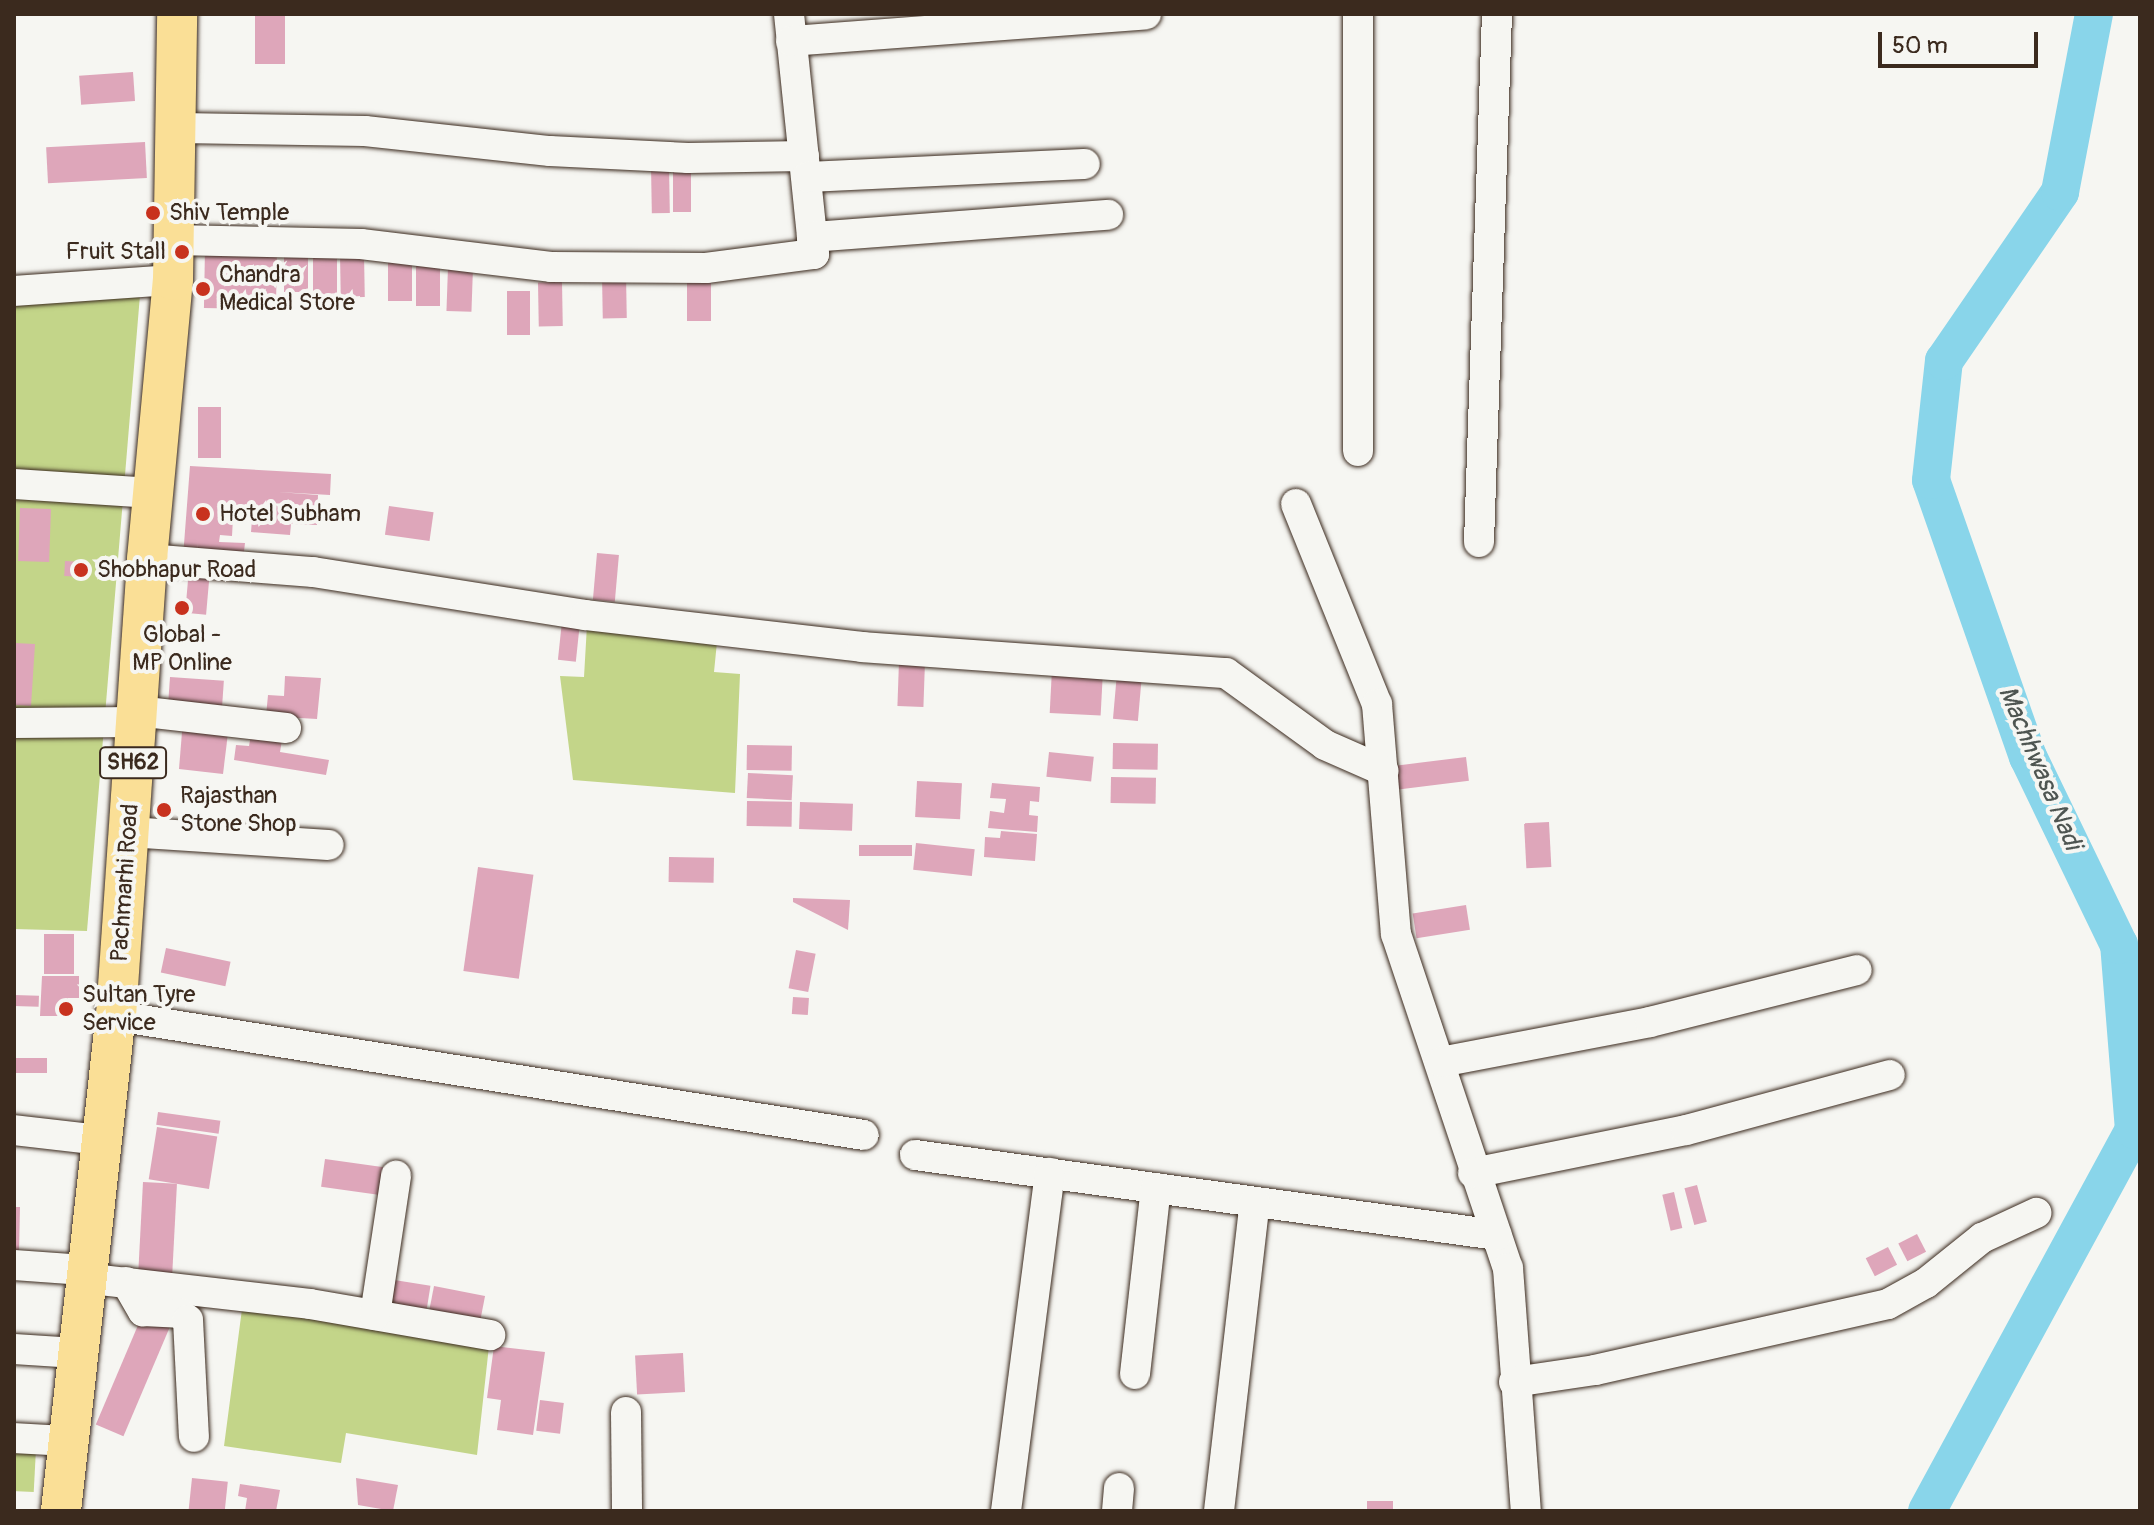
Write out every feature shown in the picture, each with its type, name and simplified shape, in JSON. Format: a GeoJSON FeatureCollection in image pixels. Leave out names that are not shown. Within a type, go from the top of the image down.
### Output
{"type":"FeatureCollection","features":[{"type":"Feature","properties":{"kind":"main road","name":"Pachmarhi Road"},"geometry":{"type":"LineString","coordinates":[[61,1511],[84,1274],[116,1016],[147,559],[173,280],[179,128],[177,14]]}},
{"type":"Feature","properties":{"kind":"street"},"geometry":{"type":"LineString","coordinates":[[174,240],[361,244],[551,267],[706,268],[814,254],[790,28],[1146,14]]}},
{"type":"Feature","properties":{"kind":"street"},"geometry":{"type":"LineString","coordinates":[[1358,14],[1358,451]]}},
{"type":"Feature","properties":{"kind":"street"},"geometry":{"type":"LineString","coordinates":[[1479,542],[1497,14]]}},
{"type":"Feature","properties":{"kind":"street"},"geometry":{"type":"LineString","coordinates":[[179,128],[365,131],[550,151],[806,166],[1085,164]]}},
{"type":"Feature","properties":{"kind":"street"},"geometry":{"type":"LineString","coordinates":[[812,237],[1108,215]]}},
{"type":"Feature","properties":{"kind":"street"},"geometry":{"type":"LineString","coordinates":[[14,291],[173,280]]}},
{"type":"Feature","properties":{"kind":"street"},"geometry":{"type":"LineString","coordinates":[[14,484],[153,493]]}},
{"type":"Feature","properties":{"kind":"street"},"geometry":{"type":"LineString","coordinates":[[1296,504],[1377,704],[1396,934],[1441,1062],[1473,1173],[1508,1268],[1514,1382],[1526,1511]]}},
{"type":"Feature","properties":{"kind":"street"},"geometry":{"type":"LineString","coordinates":[[147,559],[313,572],[586,615],[847,645],[1226,673],[1325,745],[1384,771]]}},
{"type":"Feature","properties":{"kind":"street"},"geometry":{"type":"LineString","coordinates":[[14,723],[136,716],[286,728]]}},
{"type":"Feature","properties":{"kind":"street"},"geometry":{"type":"LineString","coordinates":[[128,832],[329,845]]}},
{"type":"Feature","properties":{"kind":"street"},"geometry":{"type":"LineString","coordinates":[[1441,1062],[1650,1022],[1857,970]]}},
{"type":"Feature","properties":{"kind":"street"},"geometry":{"type":"LineString","coordinates":[[116,1016],[864,1135]]}},
{"type":"Feature","properties":{"kind":"street"},"geometry":{"type":"LineString","coordinates":[[1473,1173],[1686,1130],[1890,1075]]}},
{"type":"Feature","properties":{"kind":"street"},"geometry":{"type":"LineString","coordinates":[[14,1130],[101,1140]]}},
{"type":"Feature","properties":{"kind":"street"},"geometry":{"type":"LineString","coordinates":[[915,1155],[1497,1235]]}},
{"type":"Feature","properties":{"kind":"street"},"geometry":{"type":"LineString","coordinates":[[1006,1511],[1050,1173]]}},
{"type":"Feature","properties":{"kind":"street"},"geometry":{"type":"LineString","coordinates":[[375,1315],[396,1176]]}},
{"type":"Feature","properties":{"kind":"street"},"geometry":{"type":"LineString","coordinates":[[1135,1374],[1156,1188]]}},
{"type":"Feature","properties":{"kind":"street"},"geometry":{"type":"LineString","coordinates":[[1219,1511],[1255,1202]]}},
{"type":"Feature","properties":{"kind":"street"},"geometry":{"type":"LineString","coordinates":[[1514,1382],[1595,1370],[1888,1304],[1926,1283],[1982,1238],[2036,1213]]}},
{"type":"Feature","properties":{"kind":"street"},"geometry":{"type":"LineString","coordinates":[[14,1265],[126,1282],[235,1282],[375,1315],[490,1335]]}},
{"type":"Feature","properties":{"kind":"street"},"geometry":{"type":"LineString","coordinates":[[126,1282],[143,1311],[179,1313],[188,1320],[194,1437]]}},
{"type":"Feature","properties":{"kind":"street"},"geometry":{"type":"LineString","coordinates":[[14,1349],[76,1353]]}},
{"type":"Feature","properties":{"kind":"street"},"geometry":{"type":"LineString","coordinates":[[626,1412],[627,1511]]}},
{"type":"Feature","properties":{"kind":"street"},"geometry":{"type":"LineString","coordinates":[[14,1438],[68,1441]]}},
{"type":"Feature","properties":{"kind":"green space"},"geometry":{"type":"Polygon","coordinates":[[[140,295],[87,931],[14,929],[14,304],[140,295]]]}},
{"type":"Feature","properties":{"kind":"green space"},"geometry":{"type":"Polygon","coordinates":[[[587,625],[717,642],[714,672],[740,674],[735,793],[573,780],[560,676],[584,677],[587,625]]]}},
{"type":"Feature","properties":{"kind":"green space"},"geometry":{"type":"Polygon","coordinates":[[[242,1309],[489,1346],[477,1455],[346,1433],[341,1463],[224,1446],[242,1309]]]}},
{"type":"Feature","properties":{"kind":"green space"},"geometry":{"type":"Polygon","coordinates":[[[14,1448],[36,1449],[34,1492],[14,1491],[14,1448]]]}},
{"type":"Feature","properties":{"kind":"building"},"geometry":{"type":"Polygon","coordinates":[[[255,14],[285,14],[285,64],[255,64],[255,14]]]}},
{"type":"Feature","properties":{"kind":"building"},"geometry":{"type":"Polygon","coordinates":[[[133,72],[135,101],[81,105],[79,76],[133,72]]]}},
{"type":"Feature","properties":{"kind":"building"},"geometry":{"type":"Polygon","coordinates":[[[145,142],[147,178],[48,183],[46,147],[145,142]]]}},
{"type":"Feature","properties":{"kind":"building"},"geometry":{"type":"Polygon","coordinates":[[[673,164],[691,164],[691,212],[673,212],[673,164]]]}},
{"type":"Feature","properties":{"kind":"building"},"geometry":{"type":"Polygon","coordinates":[[[651,165],[669,165],[670,213],[652,213],[651,165]]]}},
{"type":"Feature","properties":{"kind":"building"},"geometry":{"type":"Polygon","coordinates":[[[205,248],[277,249],[276,309],[204,308],[205,248]]]}},
{"type":"Feature","properties":{"kind":"building"},"geometry":{"type":"Polygon","coordinates":[[[284,248],[308,248],[308,292],[284,292],[284,248]]]}},
{"type":"Feature","properties":{"kind":"building"},"geometry":{"type":"Polygon","coordinates":[[[313,251],[337,251],[337,295],[313,295],[313,251]]]}},
{"type":"Feature","properties":{"kind":"building"},"geometry":{"type":"Polygon","coordinates":[[[340,253],[364,253],[365,297],[341,297],[340,253]]]}},
{"type":"Feature","properties":{"kind":"building"},"geometry":{"type":"Polygon","coordinates":[[[388,258],[412,258],[412,301],[388,301],[388,258]]]}},
{"type":"Feature","properties":{"kind":"building"},"geometry":{"type":"Polygon","coordinates":[[[416,263],[440,263],[440,306],[416,306],[416,263]]]}},
{"type":"Feature","properties":{"kind":"building"},"geometry":{"type":"Polygon","coordinates":[[[448,267],[473,268],[471,312],[446,311],[448,267]]]}},
{"type":"Feature","properties":{"kind":"building"},"geometry":{"type":"Polygon","coordinates":[[[602,274],[626,274],[627,318],[603,318],[602,274]]]}},
{"type":"Feature","properties":{"kind":"building"},"geometry":{"type":"Polygon","coordinates":[[[687,277],[711,277],[711,321],[687,321],[687,277]]]}},
{"type":"Feature","properties":{"kind":"building"},"geometry":{"type":"Polygon","coordinates":[[[538,282],[562,282],[563,326],[539,326],[538,282]]]}},
{"type":"Feature","properties":{"kind":"building"},"geometry":{"type":"Polygon","coordinates":[[[507,291],[530,291],[530,335],[507,335],[507,291]]]}},
{"type":"Feature","properties":{"kind":"building"},"geometry":{"type":"Polygon","coordinates":[[[198,407],[221,407],[221,458],[198,458],[198,407]]]}},
{"type":"Feature","properties":{"kind":"building"},"geometry":{"type":"Polygon","coordinates":[[[190,466],[331,474],[330,495],[278,492],[318,495],[317,525],[291,524],[290,535],[251,532],[252,519],[233,518],[232,536],[220,535],[219,542],[245,543],[243,560],[198,557],[198,544],[197,558],[183,557],[190,466]]]}},
{"type":"Feature","properties":{"kind":"building"},"geometry":{"type":"Polygon","coordinates":[[[389,506],[434,512],[430,541],[385,535],[389,506]]]}},
{"type":"Feature","properties":{"kind":"building"},"geometry":{"type":"Polygon","coordinates":[[[20,508],[51,509],[49,562],[18,561],[20,508]]]}},
{"type":"Feature","properties":{"kind":"building"},"geometry":{"type":"Polygon","coordinates":[[[597,553],[619,555],[615,602],[593,600],[597,553]]]}},
{"type":"Feature","properties":{"kind":"building"},"geometry":{"type":"Polygon","coordinates":[[[65,561],[85,562],[84,577],[64,576],[65,561]]]}},
{"type":"Feature","properties":{"kind":"building"},"geometry":{"type":"Polygon","coordinates":[[[189,569],[210,571],[206,615],[185,613],[189,569]]]}},
{"type":"Feature","properties":{"kind":"building"},"geometry":{"type":"Polygon","coordinates":[[[562,621],[580,623],[576,662],[558,660],[562,621]]]}},
{"type":"Feature","properties":{"kind":"building"},"geometry":{"type":"Polygon","coordinates":[[[14,643],[35,644],[31,706],[14,705],[14,643]]]}},
{"type":"Feature","properties":{"kind":"building"},"geometry":{"type":"Polygon","coordinates":[[[899,661],[925,662],[923,707],[897,706],[899,661]]]}},
{"type":"Feature","properties":{"kind":"building"},"geometry":{"type":"Polygon","coordinates":[[[1052,669],[1103,672],[1101,716],[1050,713],[1052,669]]]}},
{"type":"Feature","properties":{"kind":"building"},"geometry":{"type":"Polygon","coordinates":[[[1117,673],[1142,675],[1138,721],[1113,719],[1117,673]]]}},
{"type":"Feature","properties":{"kind":"building"},"geometry":{"type":"Polygon","coordinates":[[[285,676],[321,678],[317,719],[266,716],[268,695],[284,696],[285,676]]]}},
{"type":"Feature","properties":{"kind":"building"},"geometry":{"type":"Polygon","coordinates":[[[170,677],[224,681],[221,715],[168,711],[170,677]]]}},
{"type":"Feature","properties":{"kind":"building"},"geometry":{"type":"Polygon","coordinates":[[[183,720],[228,733],[223,774],[179,769],[183,720]]]}},
{"type":"Feature","properties":{"kind":"building"},"geometry":{"type":"Polygon","coordinates":[[[252,729],[283,734],[280,752],[329,760],[326,775],[234,760],[236,745],[249,746],[252,729]]]}},
{"type":"Feature","properties":{"kind":"building"},"geometry":{"type":"Polygon","coordinates":[[[1113,743],[1158,744],[1158,770],[1113,769],[1113,743]]]}},
{"type":"Feature","properties":{"kind":"building"},"geometry":{"type":"Polygon","coordinates":[[[747,745],[792,746],[792,771],[747,770],[747,745]]]}},
{"type":"Feature","properties":{"kind":"building"},"geometry":{"type":"Polygon","coordinates":[[[1049,752],[1094,757],[1091,782],[1046,777],[1049,752]]]}},
{"type":"Feature","properties":{"kind":"building"},"geometry":{"type":"Polygon","coordinates":[[[1466,757],[1469,781],[1398,789],[1396,766],[1466,757]]]}},
{"type":"Feature","properties":{"kind":"building"},"geometry":{"type":"Polygon","coordinates":[[[748,773],[793,775],[792,800],[747,798],[748,773]]]}},
{"type":"Feature","properties":{"kind":"building"},"geometry":{"type":"Polygon","coordinates":[[[1111,777],[1156,778],[1156,804],[1111,803],[1111,777]]]}},
{"type":"Feature","properties":{"kind":"building"},"geometry":{"type":"Polygon","coordinates":[[[917,781],[962,783],[960,819],[915,817],[917,781]]]}},
{"type":"Feature","properties":{"kind":"building"},"geometry":{"type":"Polygon","coordinates":[[[992,783],[1040,787],[1039,802],[1030,801],[1029,815],[1038,816],[1037,832],[988,828],[990,811],[1004,813],[1006,799],[990,798],[992,783]]]}},
{"type":"Feature","properties":{"kind":"building"},"geometry":{"type":"Polygon","coordinates":[[[747,801],[792,802],[792,827],[747,826],[747,801]]]}},
{"type":"Feature","properties":{"kind":"building"},"geometry":{"type":"Polygon","coordinates":[[[800,802],[853,804],[852,831],[799,829],[800,802]]]}},
{"type":"Feature","properties":{"kind":"building"},"geometry":{"type":"Polygon","coordinates":[[[1549,822],[1551,867],[1526,868],[1524,823],[1549,822]]]}},
{"type":"Feature","properties":{"kind":"building"},"geometry":{"type":"Polygon","coordinates":[[[1001,831],[1037,834],[1035,861],[984,857],[985,837],[1000,838],[1001,831]]]}},
{"type":"Feature","properties":{"kind":"building"},"geometry":{"type":"Polygon","coordinates":[[[916,843],[975,849],[972,876],[913,870],[916,843]]]}},
{"type":"Feature","properties":{"kind":"building"},"geometry":{"type":"Polygon","coordinates":[[[859,845],[912,845],[912,856],[859,856],[859,845]]]}},
{"type":"Feature","properties":{"kind":"building"},"geometry":{"type":"Polygon","coordinates":[[[669,857],[714,858],[714,883],[669,882],[669,857]]]}},
{"type":"Feature","properties":{"kind":"building"},"geometry":{"type":"Polygon","coordinates":[[[478,867],[533,875],[519,979],[463,971],[478,867]]]}},
{"type":"Feature","properties":{"kind":"building"},"geometry":{"type":"Polygon","coordinates":[[[793,898],[850,900],[848,930],[793,902],[793,898]]]}},
{"type":"Feature","properties":{"kind":"building"},"geometry":{"type":"Polygon","coordinates":[[[1466,905],[1470,930],[1417,938],[1413,913],[1466,905]]]}},
{"type":"Feature","properties":{"kind":"building"},"geometry":{"type":"Polygon","coordinates":[[[44,934],[74,934],[74,974],[44,974],[44,934]]]}},
{"type":"Feature","properties":{"kind":"building"},"geometry":{"type":"Polygon","coordinates":[[[166,948],[231,962],[225,986],[161,972],[166,948]]]}},
{"type":"Feature","properties":{"kind":"building"},"geometry":{"type":"Polygon","coordinates":[[[796,950],[816,954],[808,992],[789,988],[796,950]]]}},
{"type":"Feature","properties":{"kind":"building"},"geometry":{"type":"Polygon","coordinates":[[[42,976],[79,976],[79,998],[68,998],[68,1016],[40,1016],[42,976]]]}},
{"type":"Feature","properties":{"kind":"building"},"geometry":{"type":"Polygon","coordinates":[[[14,995],[39,996],[39,1007],[14,1006],[14,995]]]}},
{"type":"Feature","properties":{"kind":"building"},"geometry":{"type":"Polygon","coordinates":[[[793,997],[809,998],[808,1015],[792,1014],[793,997]]]}},
{"type":"Feature","properties":{"kind":"building"},"geometry":{"type":"Polygon","coordinates":[[[14,1058],[47,1058],[47,1073],[14,1073],[14,1058]]]}},
{"type":"Feature","properties":{"kind":"building"},"geometry":{"type":"Polygon","coordinates":[[[158,1112],[220,1121],[219,1134],[156,1125],[158,1112]]]}},
{"type":"Feature","properties":{"kind":"building"},"geometry":{"type":"Polygon","coordinates":[[[157,1127],[217,1137],[209,1189],[149,1179],[157,1127]]]}},
{"type":"Feature","properties":{"kind":"building"},"geometry":{"type":"Polygon","coordinates":[[[325,1159],[387,1168],[383,1195],[321,1187],[325,1159]]]}},
{"type":"Feature","properties":{"kind":"building"},"geometry":{"type":"Polygon","coordinates":[[[143,1182],[177,1184],[172,1274],[138,1272],[143,1182]]]}},
{"type":"Feature","properties":{"kind":"building"},"geometry":{"type":"Polygon","coordinates":[[[1697,1185],[1707,1222],[1694,1225],[1684,1188],[1697,1185]]]}},
{"type":"Feature","properties":{"kind":"building"},"geometry":{"type":"Polygon","coordinates":[[[1674,1192],[1682,1228],[1671,1231],[1662,1195],[1674,1192]]]}},
{"type":"Feature","properties":{"kind":"building"},"geometry":{"type":"Polygon","coordinates":[[[14,1207],[20,1207],[19,1252],[14,1252],[14,1207]]]}},
{"type":"Feature","properties":{"kind":"building"},"geometry":{"type":"Polygon","coordinates":[[[1917,1234],[1926,1252],[1907,1261],[1898,1244],[1917,1234]]]}},
{"type":"Feature","properties":{"kind":"building"},"geometry":{"type":"Polygon","coordinates":[[[1888,1247],[1897,1265],[1875,1276],[1866,1258],[1888,1247]]]}},
{"type":"Feature","properties":{"kind":"building"},"geometry":{"type":"Polygon","coordinates":[[[388,1279],[430,1286],[426,1315],[383,1309],[388,1279]]]}},
{"type":"Feature","properties":{"kind":"building"},"geometry":{"type":"Polygon","coordinates":[[[434,1286],[485,1296],[479,1328],[428,1318],[434,1286]]]}},
{"type":"Feature","properties":{"kind":"building"},"geometry":{"type":"Polygon","coordinates":[[[147,1304],[175,1316],[123,1436],[96,1425],[147,1304]]]}},
{"type":"Feature","properties":{"kind":"building"},"geometry":{"type":"Polygon","coordinates":[[[494,1346],[545,1352],[533,1435],[497,1430],[501,1400],[487,1398],[494,1346]]]}},
{"type":"Feature","properties":{"kind":"building"},"geometry":{"type":"Polygon","coordinates":[[[683,1353],[685,1392],[637,1394],[635,1356],[683,1353]]]}},
{"type":"Feature","properties":{"kind":"building"},"geometry":{"type":"Polygon","coordinates":[[[540,1400],[564,1403],[560,1434],[536,1431],[540,1400]]]}},
{"type":"Feature","properties":{"kind":"building"},"geometry":{"type":"Polygon","coordinates":[[[192,1478],[228,1482],[225,1511],[189,1511],[192,1478]]]}},
{"type":"Feature","properties":{"kind":"building"},"geometry":{"type":"Polygon","coordinates":[[[356,1478],[398,1485],[393,1511],[358,1505],[356,1478]]]}},
{"type":"Feature","properties":{"kind":"building"},"geometry":{"type":"Polygon","coordinates":[[[240,1484],[280,1490],[276,1511],[245,1511],[247,1498],[238,1496],[240,1484]]]}},
{"type":"Feature","properties":{"kind":"building"},"geometry":{"type":"Polygon","coordinates":[[[1367,1501],[1393,1501],[1393,1511],[1367,1511],[1367,1501]]]}},
{"type":"Feature","properties":{"kind":"waterway","name":"Machhwasa Nadi"},"geometry":{"type":"LineString","coordinates":[[1927,1511],[2134,1130],[2119,945],[2028,757],[1931,480],[1944,361],[2060,192],[2094,14]]}},
{"type":"Feature","properties":{"kind":"place","name":"Shiv Temple"},"geometry":{"type":"Point","coordinates":[153,213]}},
{"type":"Feature","properties":{"kind":"place","name":"Fruit Stall"},"geometry":{"type":"Point","coordinates":[182,252]}},
{"type":"Feature","properties":{"kind":"place","name":"Chandra Medical Store"},"geometry":{"type":"Point","coordinates":[203,289]}},
{"type":"Feature","properties":{"kind":"place","name":"Hotel Subham"},"geometry":{"type":"Point","coordinates":[203,514]}},
{"type":"Feature","properties":{"kind":"place","name":"Shobhapur Road"},"geometry":{"type":"Point","coordinates":[81,570]}},
{"type":"Feature","properties":{"kind":"place","name":"Global - MP Online"},"geometry":{"type":"Point","coordinates":[182,608]}},
{"type":"Feature","properties":{"kind":"place","name":"Rajasthan Stone Shop"},"geometry":{"type":"Point","coordinates":[164,810]}},
{"type":"Feature","properties":{"kind":"place","name":"Sultan Tyre Service"},"geometry":{"type":"Point","coordinates":[66,1009]}}]}
